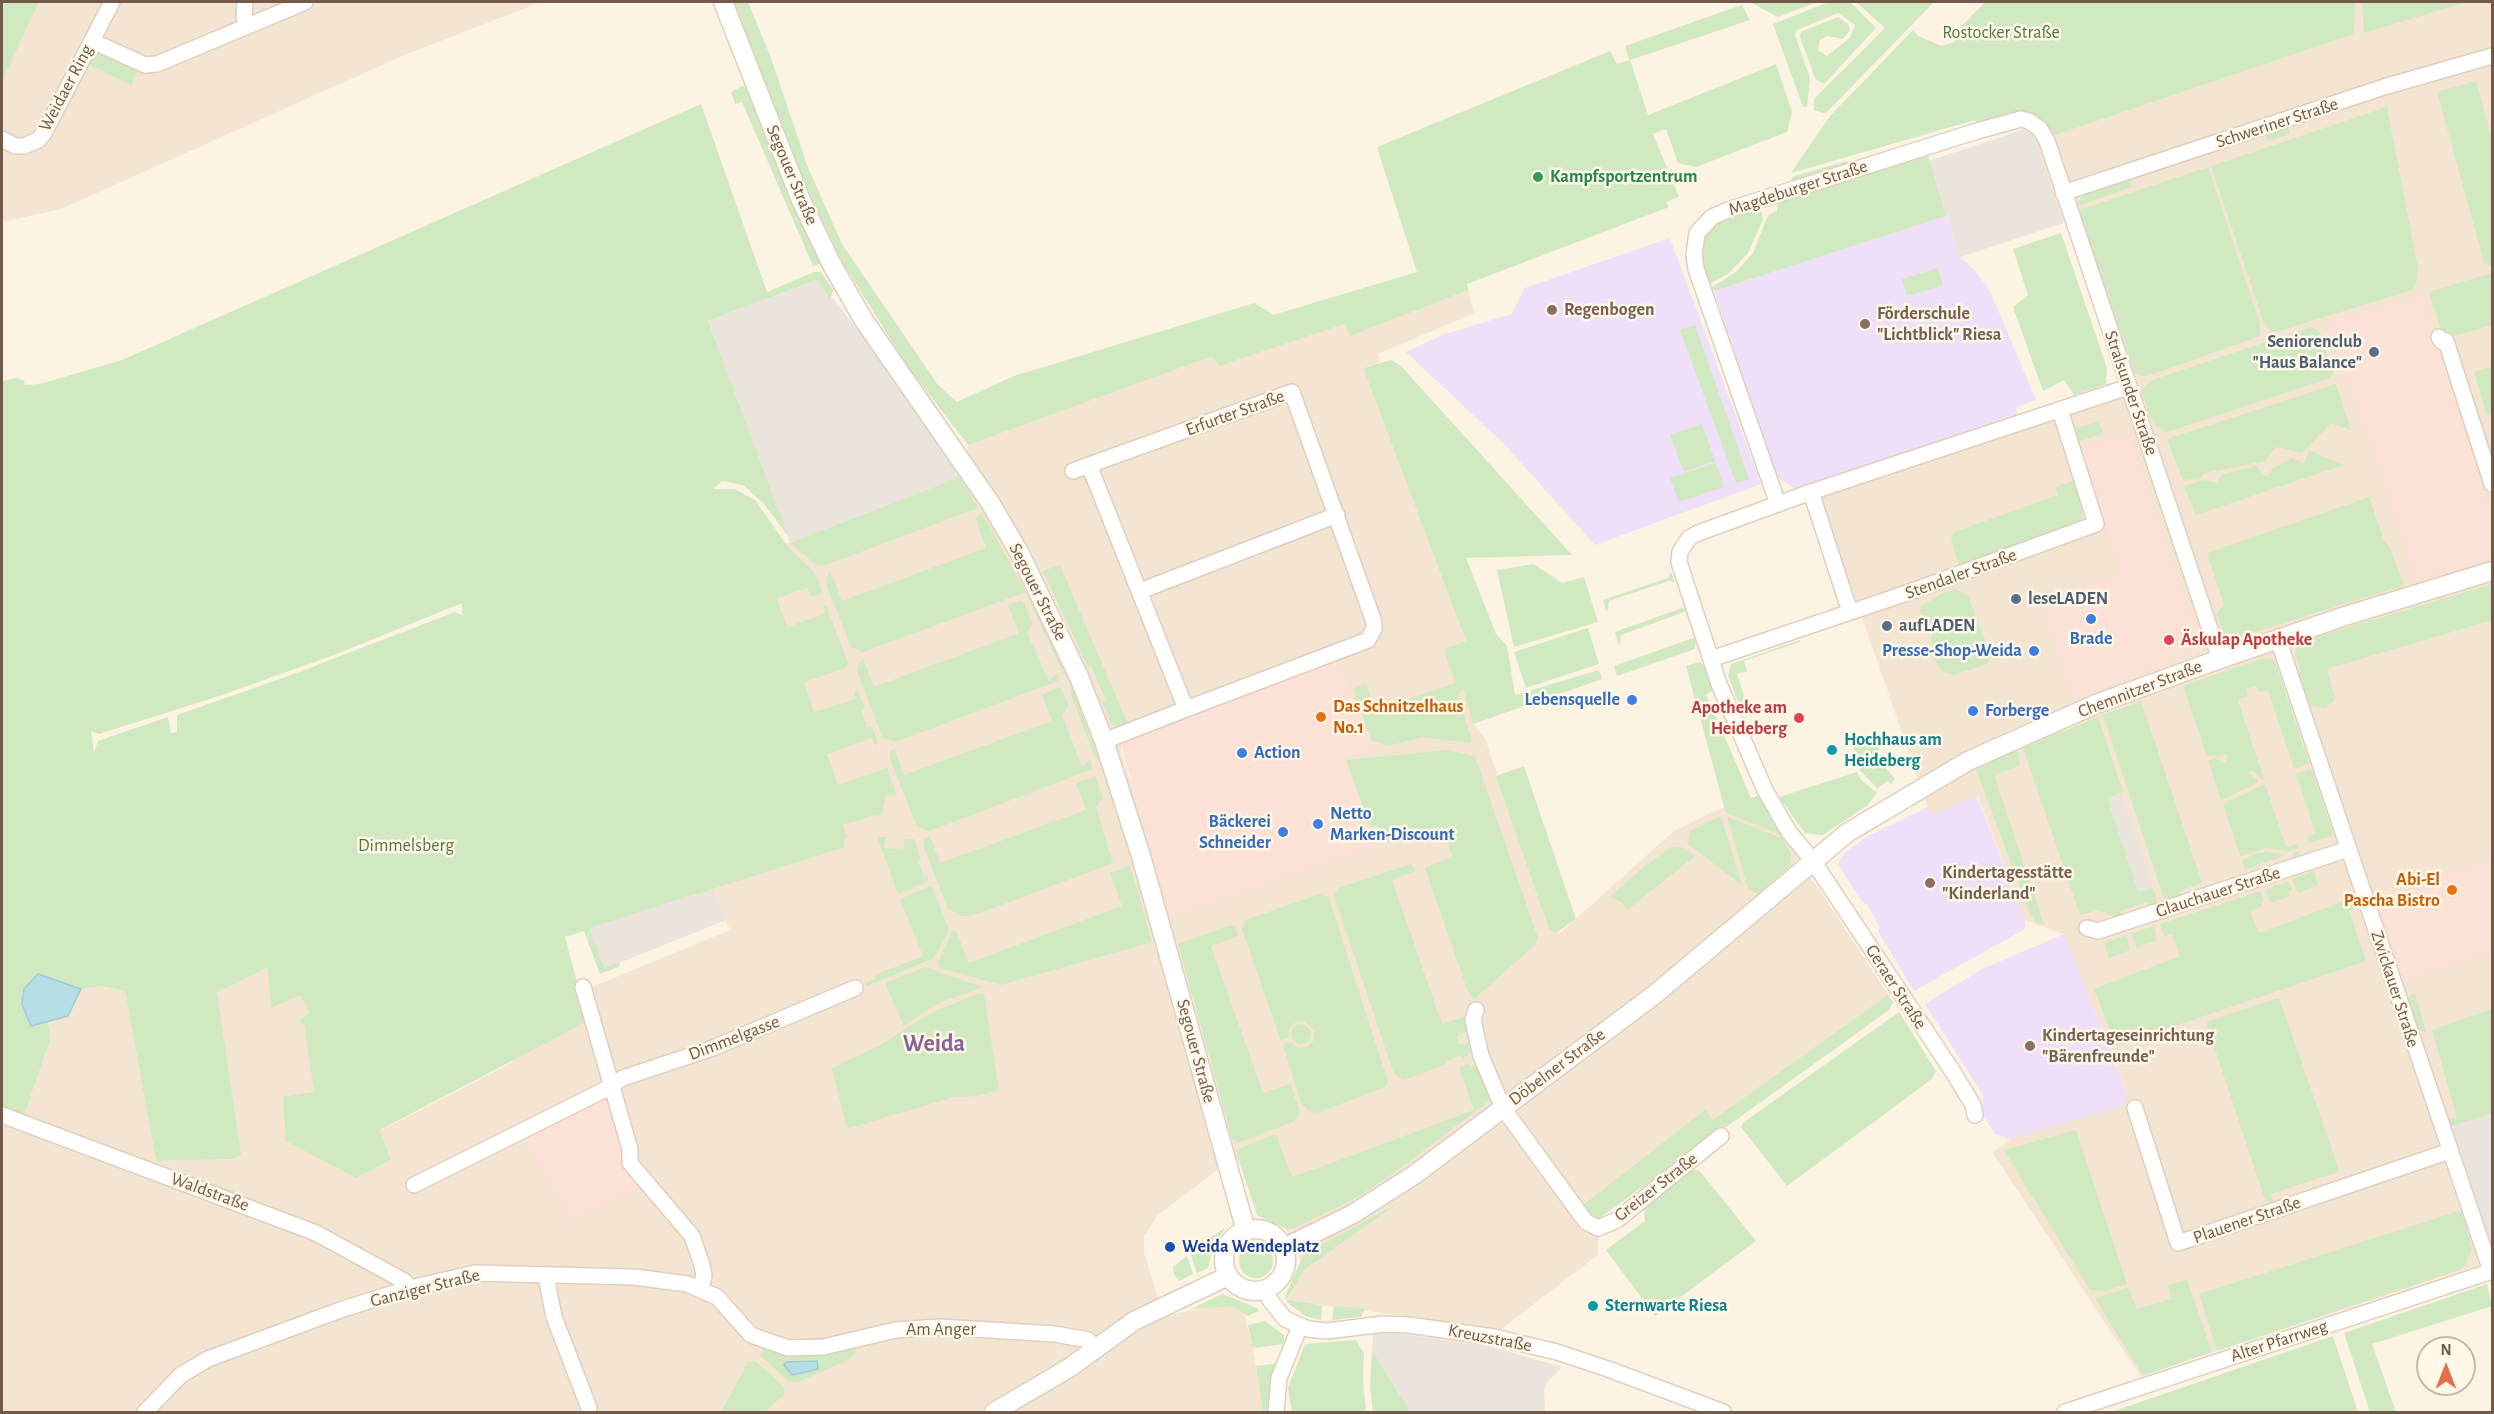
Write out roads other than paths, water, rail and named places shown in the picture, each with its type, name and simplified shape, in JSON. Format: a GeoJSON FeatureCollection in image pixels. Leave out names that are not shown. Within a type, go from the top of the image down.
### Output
{"type":"FeatureCollection","features":[{"type":"Feature","properties":{"kind":"street","name":"Weidaer Ring"},"geometry":{"type":"LineString","coordinates":[[2,139],[15,146],[24,146],[38,140],[50,124],[112,2]]}},
{"type":"Feature","properties":{"kind":"street"},"geometry":{"type":"LineString","coordinates":[[245,2],[244,17],[247,26]]}},
{"type":"Feature","properties":{"kind":"street"},"geometry":{"type":"LineString","coordinates":[[92,41],[145,65],[157,64],[305,2]]}},
{"type":"Feature","properties":{"kind":"street","name":"Segouer Straße"},"geometry":{"type":"LineString","coordinates":[[723,2],[800,198],[831,263],[863,319],[991,504],[1020,554],[1079,677],[1104,741],[1164,932],[1245,1230]]}},
{"type":"Feature","properties":{"kind":"street","name":"Schweriner Straße"},"geometry":{"type":"LineString","coordinates":[[2063,193],[2384,87],[2493,57]]}},
{"type":"Feature","properties":{"kind":"street","name":"Magdeburger Straße"},"geometry":{"type":"LineString","coordinates":[[1778,504],[1696,268],[1694,255],[1696,233],[1712,217],[1728,210],[1977,132],[2021,120],[2029,121],[2040,129]]}},
{"type":"Feature","properties":{"kind":"street","name":"Stralsunder Straße"},"geometry":{"type":"LineString","coordinates":[[2040,129],[2047,141],[2220,659]]}},
{"type":"Feature","properties":{"kind":"street"},"geometry":{"type":"LineString","coordinates":[[2439,337],[2441,341],[2446,341],[2493,484]]}},
{"type":"Feature","properties":{"kind":"street"},"geometry":{"type":"LineString","coordinates":[[1813,861],[1789,832],[1765,790],[1727,704],[1679,562],[1680,552],[1689,538],[1811,492],[2128,387]]}},
{"type":"Feature","properties":{"kind":"street","name":"Erfurter Straße"},"geometry":{"type":"LineString","coordinates":[[1073,471],[1292,392],[1374,622],[1368,640],[1104,741]]}},
{"type":"Feature","properties":{"kind":"street","name":"Stendaler Straße"},"geometry":{"type":"LineString","coordinates":[[1709,655],[1850,612],[2096,524],[2060,410]]}},
{"type":"Feature","properties":{"kind":"street"},"geometry":{"type":"LineString","coordinates":[[1089,465],[1186,709]]}},
{"type":"Feature","properties":{"kind":"street"},"geometry":{"type":"LineString","coordinates":[[1811,492],[1850,612]]}},
{"type":"Feature","properties":{"kind":"street"},"geometry":{"type":"LineString","coordinates":[[1140,591],[1337,515]]}},
{"type":"Feature","properties":{"kind":"street","name":"Chemnitzer Straße"},"geometry":{"type":"LineString","coordinates":[[1813,861],[1868,818],[1968,761],[2096,704],[2278,639],[2493,571]]}},
{"type":"Feature","properties":{"kind":"street","name":"Zwickauer Straße"},"geometry":{"type":"LineString","coordinates":[[2278,639],[2492,1271]]}},
{"type":"Feature","properties":{"kind":"street","name":"Glauchauer Straße"},"geometry":{"type":"LineString","coordinates":[[2087,928],[2098,931],[2348,849]]}},
{"type":"Feature","properties":{"kind":"street","name":"Döbelner Straße"},"geometry":{"type":"LineString","coordinates":[[1284,1248],[1390,1192],[1654,995],[1813,861]]}},
{"type":"Feature","properties":{"kind":"street","name":"Geraer Straße"},"geometry":{"type":"LineString","coordinates":[[1813,861],[1953,1072],[1973,1105],[1975,1115]]}},
{"type":"Feature","properties":{"kind":"street"},"geometry":{"type":"LineString","coordinates":[[583,987],[630,1149],[630,1163],[692,1236],[699,1249],[704,1275],[701,1288]]}},
{"type":"Feature","properties":{"kind":"street","name":"Dimmelgasse"},"geometry":{"type":"LineString","coordinates":[[414,1185],[604,1090],[612,1083],[712,1048],[855,988]]}},
{"type":"Feature","properties":{"kind":"street","name":"Greizer Straße"},"geometry":{"type":"LineString","coordinates":[[1476,1010],[1473,1020],[1475,1035],[1503,1108],[1586,1222],[1598,1228],[1617,1220],[1721,1136]]}},
{"type":"Feature","properties":{"kind":"street","name":"Plauener Straße"},"geometry":{"type":"LineString","coordinates":[[2135,1107],[2178,1243],[2450,1151]]}},
{"type":"Feature","properties":{"kind":"street","name":"Waldstraße"},"geometry":{"type":"LineString","coordinates":[[2,1115],[316,1233],[404,1281],[410,1288]]}},
{"type":"Feature","properties":{"kind":"street"},"geometry":{"type":"LineString","coordinates":[[1245,1230],[1267,1231],[1284,1248],[1285,1268],[1281,1276],[1265,1289],[1251,1291],[1239,1287],[1228,1276],[1224,1264],[1225,1252],[1230,1242],[1245,1230]]}},
{"type":"Feature","properties":{"kind":"street","name":"Alter Pfarrweg"},"geometry":{"type":"LineString","coordinates":[[2065,1413],[2492,1271]]}},
{"type":"Feature","properties":{"kind":"street","name":"Ganziger Straße"},"geometry":{"type":"LineString","coordinates":[[146,1413],[172,1383],[192,1366],[343,1309],[410,1288],[475,1273],[634,1277],[701,1288],[717,1297],[751,1335]]}},
{"type":"Feature","properties":{"kind":"street"},"geometry":{"type":"LineString","coordinates":[[546,1276],[554,1317],[589,1408]]}},
{"type":"Feature","properties":{"kind":"street"},"geometry":{"type":"LineString","coordinates":[[994,1413],[1069,1368],[1120,1330],[1228,1276]]}},
{"type":"Feature","properties":{"kind":"street","name":"Kreuzstraße"},"geometry":{"type":"LineString","coordinates":[[1265,1289],[1270,1300],[1285,1319],[1300,1326],[1327,1331],[1384,1324],[1408,1325],[1494,1337],[1557,1352],[1723,1413]]}},
{"type":"Feature","properties":{"kind":"street"},"geometry":{"type":"LineString","coordinates":[[1276,1413],[1279,1378],[1300,1326]]}},
{"type":"Feature","properties":{"kind":"street","name":"Am Anger"},"geometry":{"type":"LineString","coordinates":[[751,1335],[788,1348],[823,1347],[896,1330],[940,1328],[1055,1334],[1088,1341],[1095,1348]]}},
{"type":"Feature","properties":{"kind":"water"},"geometry":{"type":"Polygon","coordinates":[[[38,974],[81,989],[68,1016],[31,1026],[22,1004],[24,989],[38,974]]]}},
{"type":"Feature","properties":{"kind":"water"},"geometry":{"type":"Polygon","coordinates":[[[817,1361],[818,1369],[792,1375],[784,1365],[786,1362],[817,1361]]]}},
{"type":"Feature","properties":{"kind":"place","name":"Kampfsportzentrum"},"geometry":{"type":"Point","coordinates":[1538,177]}},
{"type":"Feature","properties":{"kind":"place","name":"Regenbogen"},"geometry":{"type":"Point","coordinates":[1552,310]}},
{"type":"Feature","properties":{"kind":"place","name":"Förderschule \"Lichtblick\" Riesa"},"geometry":{"type":"Point","coordinates":[1865,324]}},
{"type":"Feature","properties":{"kind":"place","name":"Seniorenclub \"Haus Balance\""},"geometry":{"type":"Point","coordinates":[2374,352]}},
{"type":"Feature","properties":{"kind":"place","name":"leseLADEN"},"geometry":{"type":"Point","coordinates":[2016,599]}},
{"type":"Feature","properties":{"kind":"place","name":"Brade"},"geometry":{"type":"Point","coordinates":[2091,619]}},
{"type":"Feature","properties":{"kind":"place","name":"aufLADEN"},"geometry":{"type":"Point","coordinates":[1887,626]}},
{"type":"Feature","properties":{"kind":"place","name":"Äskulap Apotheke"},"geometry":{"type":"Point","coordinates":[2169,640]}},
{"type":"Feature","properties":{"kind":"place","name":"Presse-Shop-Weida"},"geometry":{"type":"Point","coordinates":[2034,651]}},
{"type":"Feature","properties":{"kind":"place","name":"Lebensquelle"},"geometry":{"type":"Point","coordinates":[1632,700]}},
{"type":"Feature","properties":{"kind":"place","name":"Forberge"},"geometry":{"type":"Point","coordinates":[1973,711]}},
{"type":"Feature","properties":{"kind":"place","name":"Das Schnitzelhaus No.1"},"geometry":{"type":"Point","coordinates":[1321,717]}},
{"type":"Feature","properties":{"kind":"place","name":"Apotheke am Heideberg"},"geometry":{"type":"Point","coordinates":[1799,718]}},
{"type":"Feature","properties":{"kind":"place","name":"Hochhaus am Heideberg"},"geometry":{"type":"Point","coordinates":[1832,750]}},
{"type":"Feature","properties":{"kind":"place","name":"Action"},"geometry":{"type":"Point","coordinates":[1242,753]}},
{"type":"Feature","properties":{"kind":"place","name":"Netto Marken-Discount"},"geometry":{"type":"Point","coordinates":[1318,824]}},
{"type":"Feature","properties":{"kind":"place","name":"Bäckerei Schneider"},"geometry":{"type":"Point","coordinates":[1283,832]}},
{"type":"Feature","properties":{"kind":"place","name":"Kindertagesstätte \"Kinderland\""},"geometry":{"type":"Point","coordinates":[1930,883]}},
{"type":"Feature","properties":{"kind":"place","name":"Abi-El Pascha Bistro"},"geometry":{"type":"Point","coordinates":[2452,890]}},
{"type":"Feature","properties":{"kind":"place","name":"Kindertageseinrichtung \"Bärenfreunde\""},"geometry":{"type":"Point","coordinates":[2030,1046]}},
{"type":"Feature","properties":{"kind":"place","name":"Weida Wendeplatz"},"geometry":{"type":"Point","coordinates":[1170,1247]}},
{"type":"Feature","properties":{"kind":"place","name":"Sternwarte Riesa"},"geometry":{"type":"Point","coordinates":[1593,1306]}},
{"type":"Feature","properties":{"kind":"district","name":"Weida"},"geometry":{"type":"Point","coordinates":[934,1044]}},
{"type":"Feature","properties":{"kind":"park label","name":"Rostocker Straße"},"geometry":{"type":"Point","coordinates":[2001,33]}},
{"type":"Feature","properties":{"kind":"park label","name":"Dimmelsberg"},"geometry":{"type":"Point","coordinates":[406,846]}}]}
